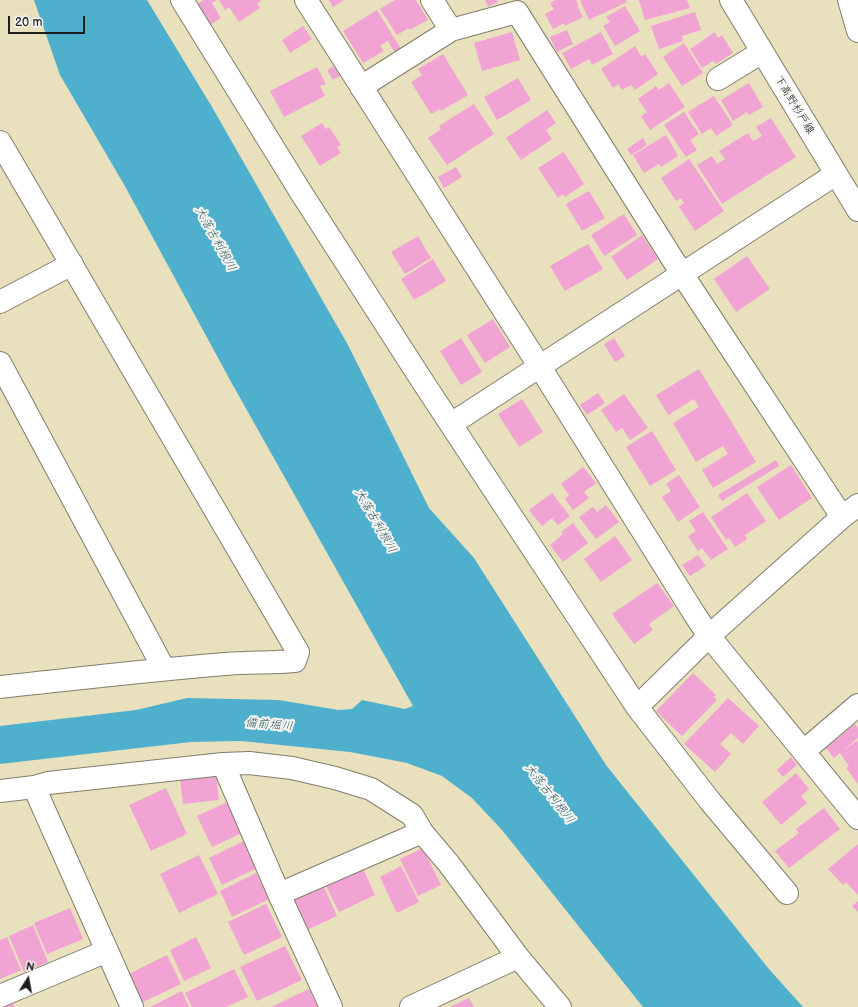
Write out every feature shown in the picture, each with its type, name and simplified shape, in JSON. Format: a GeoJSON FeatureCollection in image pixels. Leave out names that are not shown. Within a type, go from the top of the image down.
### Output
{"type":"FeatureCollection","features":[{"type":"Feature","properties":{"kind":"street"},"geometry":{"type":"LineString","coordinates":[[182,0],[302,194],[637,707],[710,801],[787,893]]}},
{"type":"Feature","properties":{"kind":"street"},"geometry":{"type":"LineString","coordinates":[[306,0],[540,367],[709,636],[858,818]]}},
{"type":"Feature","properties":{"kind":"street"},"geometry":{"type":"LineString","coordinates":[[432,0],[451,30]]}},
{"type":"Feature","properties":{"kind":"street","name":"下高野杉戸線"},"geometry":{"type":"LineString","coordinates":[[730,0],[858,210]]}},
{"type":"Feature","properties":{"kind":"street"},"geometry":{"type":"LineString","coordinates":[[849,0],[858,31]]}},
{"type":"Feature","properties":{"kind":"street"},"geometry":{"type":"LineString","coordinates":[[361,87],[451,30],[517,12],[682,274],[850,511],[709,636],[637,707]]}},
{"type":"Feature","properties":{"kind":"street"},"geometry":{"type":"LineString","coordinates":[[718,79],[762,52]]}},
{"type":"Feature","properties":{"kind":"street"},"geometry":{"type":"LineString","coordinates":[[0,142],[298,652],[295,662],[227,664],[164,669],[0,687]]}},
{"type":"Feature","properties":{"kind":"street"},"geometry":{"type":"LineString","coordinates":[[451,424],[836,174]]}},
{"type":"Feature","properties":{"kind":"street"},"geometry":{"type":"LineString","coordinates":[[0,302],[72,264]]}},
{"type":"Feature","properties":{"kind":"street"},"geometry":{"type":"LineString","coordinates":[[0,363],[164,669]]}},
{"type":"Feature","properties":{"kind":"street"},"geometry":{"type":"LineString","coordinates":[[804,751],[858,705]]}},
{"type":"Feature","properties":{"kind":"street"},"geometry":{"type":"LineString","coordinates":[[0,791],[34,787],[48,783],[224,764],[249,763],[292,768],[335,778],[372,789],[412,815],[422,832],[449,864],[518,957],[560,1007]]}},
{"type":"Feature","properties":{"kind":"street"},"geometry":{"type":"LineString","coordinates":[[224,764],[279,894],[331,1007]]}},
{"type":"Feature","properties":{"kind":"street"},"geometry":{"type":"LineString","coordinates":[[34,787],[132,1007]]}},
{"type":"Feature","properties":{"kind":"street"},"geometry":{"type":"LineString","coordinates":[[279,894],[422,832]]}},
{"type":"Feature","properties":{"kind":"street"},"geometry":{"type":"LineString","coordinates":[[0,996],[107,951]]}},
{"type":"Feature","properties":{"kind":"street"},"geometry":{"type":"LineString","coordinates":[[411,1007],[518,957]]}},
{"type":"Feature","properties":{"kind":"water"},"geometry":{"type":"Polygon","coordinates":[[[34,0],[147,0],[212,107],[348,345],[429,508],[474,558],[606,765],[768,968],[803,1007],[643,1007],[502,830],[472,798],[442,776],[407,763],[350,752],[241,741],[191,742],[0,764],[0,726],[136,710],[187,698],[279,700],[338,710],[352,709],[362,700],[405,709],[413,706],[230,380],[126,188],[60,75],[34,0]]]}},
{"type":"Feature","properties":{"kind":"building"},"geometry":{"type":"Polygon","coordinates":[[[204,0],[217,0],[212,3],[221,18],[210,25],[197,4],[204,0]]]}},
{"type":"Feature","properties":{"kind":"building"},"geometry":{"type":"Polygon","coordinates":[[[219,0],[262,0],[257,4],[260,8],[239,22],[229,7],[225,10],[219,0]]]}},
{"type":"Feature","properties":{"kind":"building"},"geometry":{"type":"Polygon","coordinates":[[[329,0],[344,0],[333,7],[329,0]]]}},
{"type":"Feature","properties":{"kind":"building"},"geometry":{"type":"Polygon","coordinates":[[[395,0],[416,0],[428,20],[397,35],[380,9],[395,0]]]}},
{"type":"Feature","properties":{"kind":"building"},"geometry":{"type":"Polygon","coordinates":[[[485,0],[497,0],[498,2],[488,7],[485,0]]]}},
{"type":"Feature","properties":{"kind":"building"},"geometry":{"type":"Polygon","coordinates":[[[555,0],[576,0],[579,6],[577,6],[583,17],[565,26],[564,23],[553,29],[545,14],[554,9],[550,3],[555,0]]]}},
{"type":"Feature","properties":{"kind":"building"},"geometry":{"type":"Polygon","coordinates":[[[580,0],[626,0],[627,2],[589,20],[580,0]]]}},
{"type":"Feature","properties":{"kind":"building"},"geometry":{"type":"Polygon","coordinates":[[[639,0],[687,0],[690,8],[645,20],[639,0]]]}},
{"type":"Feature","properties":{"kind":"building"},"geometry":{"type":"Polygon","coordinates":[[[625,6],[640,31],[615,46],[603,26],[610,22],[606,17],[625,6]]]}},
{"type":"Feature","properties":{"kind":"building"},"geometry":{"type":"Polygon","coordinates":[[[377,10],[401,49],[395,53],[388,41],[380,46],[384,51],[363,63],[343,31],[377,10]]]}},
{"type":"Feature","properties":{"kind":"building"},"geometry":{"type":"Polygon","coordinates":[[[695,12],[701,30],[682,36],[683,41],[659,49],[651,26],[695,12]]]}},
{"type":"Feature","properties":{"kind":"building"},"geometry":{"type":"Polygon","coordinates":[[[303,26],[312,39],[290,53],[282,40],[303,26]]]}},
{"type":"Feature","properties":{"kind":"building"},"geometry":{"type":"Polygon","coordinates":[[[567,30],[573,44],[557,52],[550,37],[567,30]]]}},
{"type":"Feature","properties":{"kind":"building"},"geometry":{"type":"Polygon","coordinates":[[[512,32],[520,60],[482,71],[474,43],[512,32]]]}},
{"type":"Feature","properties":{"kind":"building"},"geometry":{"type":"Polygon","coordinates":[[[601,32],[613,54],[592,65],[589,59],[571,69],[562,53],[601,32]]]}},
{"type":"Feature","properties":{"kind":"building"},"geometry":{"type":"Polygon","coordinates":[[[715,32],[718,38],[722,35],[733,53],[716,64],[713,61],[702,68],[690,49],[715,32]]]}},
{"type":"Feature","properties":{"kind":"building"},"geometry":{"type":"Polygon","coordinates":[[[684,43],[703,73],[682,86],[663,57],[684,43]]]}},
{"type":"Feature","properties":{"kind":"building"},"geometry":{"type":"Polygon","coordinates":[[[635,46],[641,56],[645,54],[658,74],[635,90],[631,85],[622,90],[618,84],[613,88],[601,69],[635,46]]]}},
{"type":"Feature","properties":{"kind":"building"},"geometry":{"type":"Polygon","coordinates":[[[443,54],[468,95],[441,111],[440,109],[431,114],[411,82],[422,75],[418,69],[443,54]]]}},
{"type":"Feature","properties":{"kind":"building"},"geometry":{"type":"Polygon","coordinates":[[[334,66],[340,76],[333,80],[327,70],[334,66]]]}},
{"type":"Feature","properties":{"kind":"building"},"geometry":{"type":"Polygon","coordinates":[[[317,67],[326,84],[320,86],[325,96],[284,117],[270,91],[317,67]]]}},
{"type":"Feature","properties":{"kind":"building"},"geometry":{"type":"Polygon","coordinates":[[[518,78],[531,100],[497,120],[484,97],[518,78]]]}},
{"type":"Feature","properties":{"kind":"building"},"geometry":{"type":"Polygon","coordinates":[[[669,83],[685,107],[650,130],[641,116],[647,112],[638,99],[656,86],[659,90],[669,83]]]}},
{"type":"Feature","properties":{"kind":"building"},"geometry":{"type":"Polygon","coordinates":[[[749,83],[763,107],[749,115],[747,112],[733,121],[721,100],[749,83]]]}},
{"type":"Feature","properties":{"kind":"building"},"geometry":{"type":"Polygon","coordinates":[[[714,96],[733,125],[716,136],[711,128],[702,134],[688,112],[714,96]]]}},
{"type":"Feature","properties":{"kind":"building"},"geometry":{"type":"Polygon","coordinates":[[[474,104],[494,134],[447,165],[428,138],[441,129],[439,126],[474,104]]]}},
{"type":"Feature","properties":{"kind":"building"},"geometry":{"type":"Polygon","coordinates":[[[547,110],[556,123],[546,130],[552,139],[521,160],[506,138],[547,110]]]}},
{"type":"Feature","properties":{"kind":"building"},"geometry":{"type":"Polygon","coordinates":[[[684,112],[699,134],[690,140],[697,150],[686,157],[664,125],[684,112]]]}},
{"type":"Feature","properties":{"kind":"building"},"geometry":{"type":"Polygon","coordinates":[[[771,118],[796,157],[722,204],[697,165],[712,156],[717,164],[725,159],[719,151],[748,133],[753,141],[762,136],[756,127],[771,118]]]}},
{"type":"Feature","properties":{"kind":"building"},"geometry":{"type":"Polygon","coordinates":[[[322,123],[326,129],[329,127],[341,145],[337,147],[341,153],[320,166],[301,136],[322,123]]]}},
{"type":"Feature","properties":{"kind":"building"},"geometry":{"type":"Polygon","coordinates":[[[666,135],[678,156],[661,167],[659,164],[644,173],[633,155],[666,135]]]}},
{"type":"Feature","properties":{"kind":"building"},"geometry":{"type":"Polygon","coordinates":[[[643,138],[647,145],[631,155],[627,149],[643,138]]]}},
{"type":"Feature","properties":{"kind":"building"},"geometry":{"type":"Polygon","coordinates":[[[564,152],[584,184],[565,197],[563,194],[558,198],[538,168],[564,152]]]}},
{"type":"Feature","properties":{"kind":"building"},"geometry":{"type":"Polygon","coordinates":[[[689,159],[724,211],[695,231],[679,207],[684,203],[681,198],[676,201],[661,178],[689,159]]]}},
{"type":"Feature","properties":{"kind":"building"},"geometry":{"type":"Polygon","coordinates":[[[456,167],[462,177],[444,188],[438,177],[456,167]]]}},
{"type":"Feature","properties":{"kind":"building"},"geometry":{"type":"Polygon","coordinates":[[[589,191],[605,218],[582,231],[566,204],[589,191]]]}},
{"type":"Feature","properties":{"kind":"building"},"geometry":{"type":"Polygon","coordinates":[[[624,214],[637,235],[604,256],[591,235],[624,214]]]}},
{"type":"Feature","properties":{"kind":"building"},"geometry":{"type":"Polygon","coordinates":[[[642,235],[658,259],[627,280],[611,257],[642,235]]]}},
{"type":"Feature","properties":{"kind":"building"},"geometry":{"type":"Polygon","coordinates":[[[418,236],[431,258],[405,274],[391,252],[418,236]]]}},
{"type":"Feature","properties":{"kind":"building"},"geometry":{"type":"Polygon","coordinates":[[[588,244],[603,269],[565,291],[550,266],[588,244]]]}},
{"type":"Feature","properties":{"kind":"building"},"geometry":{"type":"Polygon","coordinates":[[[747,256],[770,289],[736,312],[714,279],[747,256]]]}},
{"type":"Feature","properties":{"kind":"building"},"geometry":{"type":"Polygon","coordinates":[[[433,259],[446,281],[414,300],[401,279],[433,259]]]}},
{"type":"Feature","properties":{"kind":"building"},"geometry":{"type":"Polygon","coordinates":[[[493,319],[510,347],[485,363],[467,335],[493,319]]]}},
{"type":"Feature","properties":{"kind":"building"},"geometry":{"type":"Polygon","coordinates":[[[461,338],[482,372],[461,385],[440,351],[461,338]]]}},
{"type":"Feature","properties":{"kind":"building"},"geometry":{"type":"Polygon","coordinates":[[[614,338],[625,356],[615,362],[604,344],[614,338]]]}},
{"type":"Feature","properties":{"kind":"building"},"geometry":{"type":"Polygon","coordinates":[[[699,369],[756,462],[713,488],[702,470],[728,454],[723,446],[696,462],[673,423],[699,407],[694,399],[668,415],[656,395],[699,369]]]}},
{"type":"Feature","properties":{"kind":"building"},"geometry":{"type":"Polygon","coordinates":[[[598,393],[605,403],[587,415],[580,405],[598,393]]]}},
{"type":"Feature","properties":{"kind":"building"},"geometry":{"type":"Polygon","coordinates":[[[624,394],[648,428],[630,440],[622,428],[616,432],[601,410],[624,394]]]}},
{"type":"Feature","properties":{"kind":"building"},"geometry":{"type":"Polygon","coordinates":[[[522,399],[543,432],[519,447],[498,414],[522,399]]]}},
{"type":"Feature","properties":{"kind":"building"},"geometry":{"type":"Polygon","coordinates":[[[652,431],[676,470],[650,486],[626,447],[652,431]]]}},
{"type":"Feature","properties":{"kind":"building"},"geometry":{"type":"Polygon","coordinates":[[[776,460],[779,466],[722,501],[718,495],[776,460]]]}},
{"type":"Feature","properties":{"kind":"building"},"geometry":{"type":"Polygon","coordinates":[[[791,465],[812,498],[779,520],[757,487],[791,465]]]}},
{"type":"Feature","properties":{"kind":"building"},"geometry":{"type":"Polygon","coordinates":[[[583,467],[596,483],[584,492],[589,498],[573,510],[565,499],[569,495],[561,484],[583,467]]]}},
{"type":"Feature","properties":{"kind":"building"},"geometry":{"type":"Polygon","coordinates":[[[679,475],[700,507],[678,522],[662,497],[671,491],[666,484],[679,475]]]}},
{"type":"Feature","properties":{"kind":"building"},"geometry":{"type":"Polygon","coordinates":[[[552,493],[570,516],[558,525],[552,518],[542,526],[529,510],[552,493]]]}},
{"type":"Feature","properties":{"kind":"building"},"geometry":{"type":"Polygon","coordinates":[[[747,493],[766,521],[745,535],[747,539],[735,547],[729,538],[726,540],[711,517],[747,493]]]}},
{"type":"Feature","properties":{"kind":"building"},"geometry":{"type":"Polygon","coordinates":[[[606,505],[619,522],[596,539],[579,517],[593,507],[597,512],[606,505]]]}},
{"type":"Feature","properties":{"kind":"building"},"geometry":{"type":"Polygon","coordinates":[[[703,512],[728,549],[711,560],[702,548],[698,551],[688,536],[696,531],[689,521],[703,512]]]}},
{"type":"Feature","properties":{"kind":"building"},"geometry":{"type":"Polygon","coordinates":[[[573,523],[588,543],[563,562],[550,545],[563,534],[561,532],[573,523]]]}},
{"type":"Feature","properties":{"kind":"building"},"geometry":{"type":"Polygon","coordinates":[[[615,536],[632,560],[601,582],[584,559],[615,536]]]}},
{"type":"Feature","properties":{"kind":"building"},"geometry":{"type":"Polygon","coordinates":[[[698,555],[706,566],[690,576],[682,565],[698,555]]]}},
{"type":"Feature","properties":{"kind":"building"},"geometry":{"type":"Polygon","coordinates":[[[657,583],[674,606],[649,624],[653,630],[634,644],[612,614],[657,583]]]}},
{"type":"Feature","properties":{"kind":"building"},"geometry":{"type":"Polygon","coordinates":[[[693,673],[716,695],[714,697],[717,700],[682,736],[656,711],[693,673]]]}},
{"type":"Feature","properties":{"kind":"building"},"geometry":{"type":"Polygon","coordinates":[[[728,698],[759,726],[743,744],[731,733],[720,744],[731,754],[715,772],[684,744],[728,698]]]}},
{"type":"Feature","properties":{"kind":"building"},"geometry":{"type":"Polygon","coordinates":[[[855,724],[858,728],[858,738],[842,751],[857,741],[858,742],[858,784],[846,768],[849,766],[840,753],[834,758],[826,748],[855,724]]]}},
{"type":"Feature","properties":{"kind":"building"},"geometry":{"type":"Polygon","coordinates":[[[791,757],[797,765],[783,777],[777,770],[791,757]]]}},
{"type":"Feature","properties":{"kind":"building"},"geometry":{"type":"Polygon","coordinates":[[[216,773],[219,800],[183,804],[180,778],[216,773]]]}},
{"type":"Feature","properties":{"kind":"building"},"geometry":{"type":"Polygon","coordinates":[[[796,773],[809,789],[801,796],[807,803],[781,825],[762,802],[796,773]]]}},
{"type":"Feature","properties":{"kind":"building"},"geometry":{"type":"Polygon","coordinates":[[[166,788],[187,834],[151,851],[129,805],[166,788]]]}},
{"type":"Feature","properties":{"kind":"building"},"geometry":{"type":"Polygon","coordinates":[[[227,802],[242,833],[212,847],[197,816],[227,802]]]}},
{"type":"Feature","properties":{"kind":"building"},"geometry":{"type":"Polygon","coordinates":[[[824,808],[840,829],[789,868],[775,851],[799,833],[796,829],[824,808]]]}},
{"type":"Feature","properties":{"kind":"building"},"geometry":{"type":"Polygon","coordinates":[[[244,841],[257,868],[222,885],[209,858],[244,841]]]}},
{"type":"Feature","properties":{"kind":"building"},"geometry":{"type":"Polygon","coordinates":[[[858,844],[858,895],[846,882],[843,885],[828,869],[858,844]]]}},
{"type":"Feature","properties":{"kind":"building"},"geometry":{"type":"Polygon","coordinates":[[[423,848],[441,885],[418,896],[400,859],[423,848]]]}},
{"type":"Feature","properties":{"kind":"building"},"geometry":{"type":"Polygon","coordinates":[[[199,855],[218,894],[179,913],[160,874],[199,855]]]}},
{"type":"Feature","properties":{"kind":"building"},"geometry":{"type":"Polygon","coordinates":[[[361,864],[375,895],[339,912],[324,882],[361,864]]]}},
{"type":"Feature","properties":{"kind":"building"},"geometry":{"type":"Polygon","coordinates":[[[401,866],[419,902],[397,913],[380,877],[401,866]]]}},
{"type":"Feature","properties":{"kind":"building"},"geometry":{"type":"Polygon","coordinates":[[[256,873],[269,899],[232,917],[220,891],[256,873]]]}},
{"type":"Feature","properties":{"kind":"building"},"geometry":{"type":"Polygon","coordinates":[[[322,883],[337,916],[307,930],[292,898],[322,883]]]}},
{"type":"Feature","properties":{"kind":"building"},"geometry":{"type":"Polygon","coordinates":[[[858,901],[858,912],[852,906],[858,901]]]}},
{"type":"Feature","properties":{"kind":"building"},"geometry":{"type":"Polygon","coordinates":[[[266,904],[282,937],[244,955],[228,922],[266,904]]]}},
{"type":"Feature","properties":{"kind":"building"},"geometry":{"type":"Polygon","coordinates":[[[70,908],[83,939],[47,954],[34,923],[70,908]]]}},
{"type":"Feature","properties":{"kind":"building"},"geometry":{"type":"Polygon","coordinates":[[[33,925],[48,962],[24,972],[9,936],[33,925]]]}},
{"type":"Feature","properties":{"kind":"building"},"geometry":{"type":"Polygon","coordinates":[[[7,937],[21,970],[0,979],[0,940],[7,937]]]}},
{"type":"Feature","properties":{"kind":"building"},"geometry":{"type":"Polygon","coordinates":[[[196,937],[211,968],[184,981],[170,950],[196,937]]]}},
{"type":"Feature","properties":{"kind":"building"},"geometry":{"type":"Polygon","coordinates":[[[285,946],[302,980],[257,1001],[240,967],[285,946]]]}},
{"type":"Feature","properties":{"kind":"building"},"geometry":{"type":"Polygon","coordinates":[[[167,955],[181,984],[141,1003],[127,975],[167,955]]]}},
{"type":"Feature","properties":{"kind":"building"},"geometry":{"type":"Polygon","coordinates":[[[234,969],[248,997],[226,1007],[192,1007],[185,993],[234,969]]]}},
{"type":"Feature","properties":{"kind":"building"},"geometry":{"type":"Polygon","coordinates":[[[309,989],[318,1007],[271,1007],[309,989]]]}},
{"type":"Feature","properties":{"kind":"building"},"geometry":{"type":"Polygon","coordinates":[[[182,991],[189,1007],[150,1007],[182,991]]]}},
{"type":"Feature","properties":{"kind":"building"},"geometry":{"type":"Polygon","coordinates":[[[469,998],[474,1007],[450,1007],[469,998]]]}},
{"type":"Feature","properties":{"kind":"building"},"geometry":{"type":"Polygon","coordinates":[[[12,1001],[14,1007],[0,1007],[0,1005],[12,1001]]]}},
{"type":"Feature","properties":{"kind":"water label","name":"大落古利根川"},"geometry":{"type":"Point","coordinates":[215,239]}},
{"type":"Feature","properties":{"kind":"water label","name":"大落古利根川"},"geometry":{"type":"Point","coordinates":[375,521]}},
{"type":"Feature","properties":{"kind":"water label","name":"備前堀川"},"geometry":{"type":"Point","coordinates":[269,725]}},
{"type":"Feature","properties":{"kind":"water label","name":"大落古利根川"},"geometry":{"type":"Point","coordinates":[549,794]}}]}
